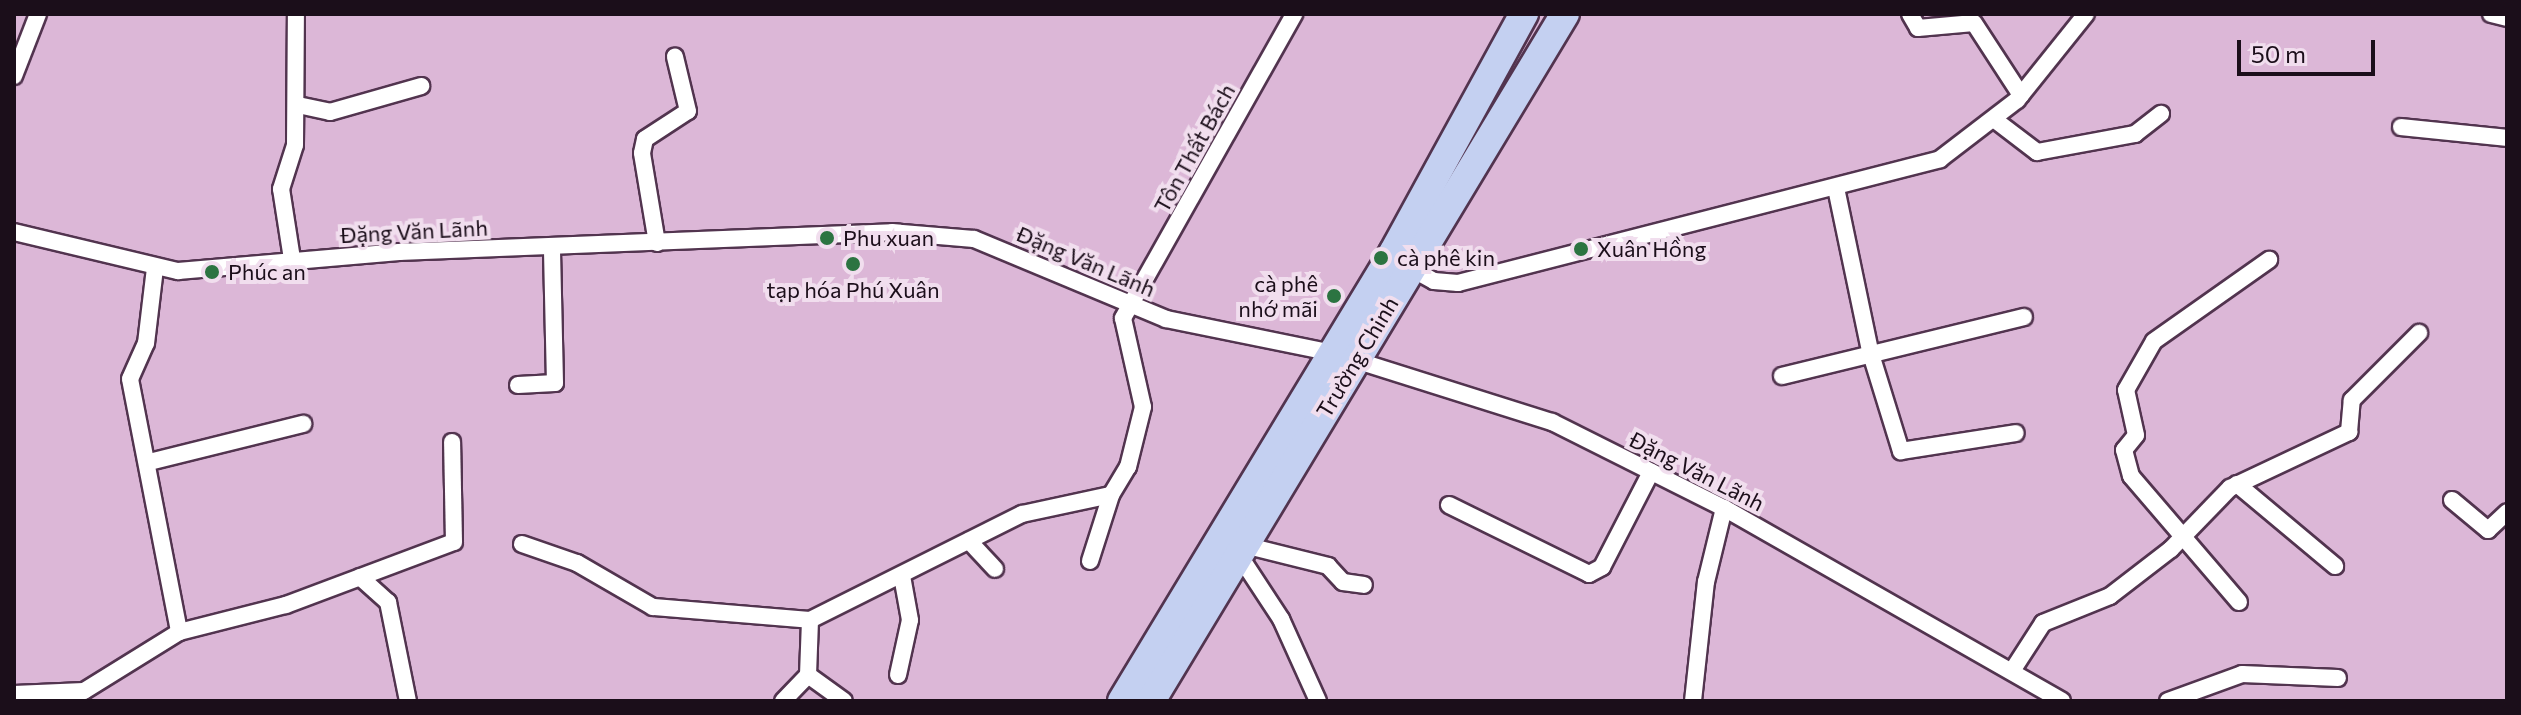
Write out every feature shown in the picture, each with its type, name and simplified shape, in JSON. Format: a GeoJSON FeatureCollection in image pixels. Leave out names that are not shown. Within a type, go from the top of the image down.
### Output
{"type":"FeatureCollection","features":[{"type":"Feature","properties":{"kind":"highway","name":"Trường Chinh"},"geometry":{"type":"LineString","coordinates":[[1401,261],[1524,14]]}},
{"type":"Feature","properties":{"kind":"highway","name":"Trường Chinh"},"geometry":{"type":"LineString","coordinates":[[1122,701],[1343,358],[1401,261],[1565,14]]}},
{"type":"Feature","properties":{"kind":"highway","name":"Trường Chinh"},"geometry":{"type":"LineString","coordinates":[[1151,701],[1242,550],[1343,358]]}},
{"type":"Feature","properties":{"kind":"street"},"geometry":{"type":"LineString","coordinates":[[14,76],[38,14]]}},
{"type":"Feature","properties":{"kind":"street"},"geometry":{"type":"LineString","coordinates":[[292,259],[281,189],[298,105],[296,14]]}},
{"type":"Feature","properties":{"kind":"street","name":"Tôn Thất Bách"},"geometry":{"type":"LineString","coordinates":[[1132,303],[1294,14]]}},
{"type":"Feature","properties":{"kind":"street"},"geometry":{"type":"LineString","coordinates":[[1910,14],[1918,28],[1975,18],[2021,95]]}},
{"type":"Feature","properties":{"kind":"street"},"geometry":{"type":"LineString","coordinates":[[1401,261],[1458,283],[1940,159],[1995,120],[2021,95],[2086,14]]}},
{"type":"Feature","properties":{"kind":"street"},"geometry":{"type":"LineString","coordinates":[[2491,14],[2507,18]]}},
{"type":"Feature","properties":{"kind":"street"},"geometry":{"type":"LineString","coordinates":[[657,243],[642,153],[645,139],[688,111],[675,57]]}},
{"type":"Feature","properties":{"kind":"street"},"geometry":{"type":"LineString","coordinates":[[298,105],[330,112],[421,86]]}},
{"type":"Feature","properties":{"kind":"street"},"geometry":{"type":"LineString","coordinates":[[1995,120],[2037,152],[2135,134],[2161,114]]}},
{"type":"Feature","properties":{"kind":"street"},"geometry":{"type":"LineString","coordinates":[[2401,127],[2507,138]]}},
{"type":"Feature","properties":{"kind":"street"},"geometry":{"type":"LineString","coordinates":[[1836,188],[1870,351],[1901,451],[2016,433]]}},
{"type":"Feature","properties":{"kind":"street","name":"Đặng Văn Lãnh"},"geometry":{"type":"LineString","coordinates":[[14,232],[155,268],[552,247],[948,234],[1132,303],[1166,319],[1343,358],[1552,422],[1724,508],[2062,701]]}},
{"type":"Feature","properties":{"kind":"street"},"geometry":{"type":"LineString","coordinates":[[518,385],[555,383],[552,247]]}},
{"type":"Feature","properties":{"kind":"street"},"geometry":{"type":"LineString","coordinates":[[2239,602],[2142,496],[2124,458],[2136,435],[2129,376],[2154,341],[2269,260]]}},
{"type":"Feature","properties":{"kind":"street"},"geometry":{"type":"LineString","coordinates":[[155,268],[146,343],[130,379],[149,462],[179,632]]}},
{"type":"Feature","properties":{"kind":"street"},"geometry":{"type":"LineString","coordinates":[[1090,561],[1111,495],[1128,467],[1143,407],[1123,318],[1132,303]]}},
{"type":"Feature","properties":{"kind":"street"},"geometry":{"type":"LineString","coordinates":[[1782,376],[1870,351],[2024,317]]}},
{"type":"Feature","properties":{"kind":"street"},"geometry":{"type":"LineString","coordinates":[[2012,671],[2043,623],[2088,611],[2182,539],[2237,484],[2349,432],[2352,400],[2419,333]]}},
{"type":"Feature","properties":{"kind":"street"},"geometry":{"type":"LineString","coordinates":[[149,462],[303,424]]}},
{"type":"Feature","properties":{"kind":"street"},"geometry":{"type":"LineString","coordinates":[[14,694],[84,691],[179,632],[360,577],[454,542],[452,442]]}},
{"type":"Feature","properties":{"kind":"street"},"geometry":{"type":"LineString","coordinates":[[1449,505],[1589,574],[1602,567],[1651,472]]}},
{"type":"Feature","properties":{"kind":"street"},"geometry":{"type":"LineString","coordinates":[[2237,484],[2335,566]]}},
{"type":"Feature","properties":{"kind":"street"},"geometry":{"type":"LineString","coordinates":[[522,544],[577,563],[653,607],[810,620],[1022,514],[1111,495]]}},
{"type":"Feature","properties":{"kind":"street"},"geometry":{"type":"LineString","coordinates":[[2452,500],[2488,530],[2507,512]]}},
{"type":"Feature","properties":{"kind":"street"},"geometry":{"type":"LineString","coordinates":[[1693,701],[1706,582],[1724,508]]}},
{"type":"Feature","properties":{"kind":"street"},"geometry":{"type":"LineString","coordinates":[[969,541],[995,569]]}},
{"type":"Feature","properties":{"kind":"street"},"geometry":{"type":"LineString","coordinates":[[1242,550],[1328,566],[1343,582],[1364,585]]}},
{"type":"Feature","properties":{"kind":"street"},"geometry":{"type":"LineString","coordinates":[[1242,550],[1281,619],[1318,701]]}},
{"type":"Feature","properties":{"kind":"street"},"geometry":{"type":"LineString","coordinates":[[898,675],[910,620],[902,576]]}},
{"type":"Feature","properties":{"kind":"street"},"geometry":{"type":"LineString","coordinates":[[360,577],[388,602],[408,701]]}},
{"type":"Feature","properties":{"kind":"street"},"geometry":{"type":"LineString","coordinates":[[783,701],[808,675],[810,620]]}},
{"type":"Feature","properties":{"kind":"street"},"geometry":{"type":"LineString","coordinates":[[2168,701],[2242,674],[2338,678]]}},
{"type":"Feature","properties":{"kind":"street"},"geometry":{"type":"LineString","coordinates":[[808,675],[844,701]]}},
{"type":"Feature","properties":{"kind":"place","name":"Phu xuan"},"geometry":{"type":"Point","coordinates":[827,238]}},
{"type":"Feature","properties":{"kind":"place","name":"Xuân Hồng"},"geometry":{"type":"Point","coordinates":[1581,249]}},
{"type":"Feature","properties":{"kind":"place","name":"cà phê kin"},"geometry":{"type":"Point","coordinates":[1381,258]}},
{"type":"Feature","properties":{"kind":"place","name":"tạp hóa Phú Xuân"},"geometry":{"type":"Point","coordinates":[853,264]}},
{"type":"Feature","properties":{"kind":"place","name":"Phúc an"},"geometry":{"type":"Point","coordinates":[212,272]}},
{"type":"Feature","properties":{"kind":"place","name":"cà phê nhớ mãi"},"geometry":{"type":"Point","coordinates":[1334,296]}}]}
